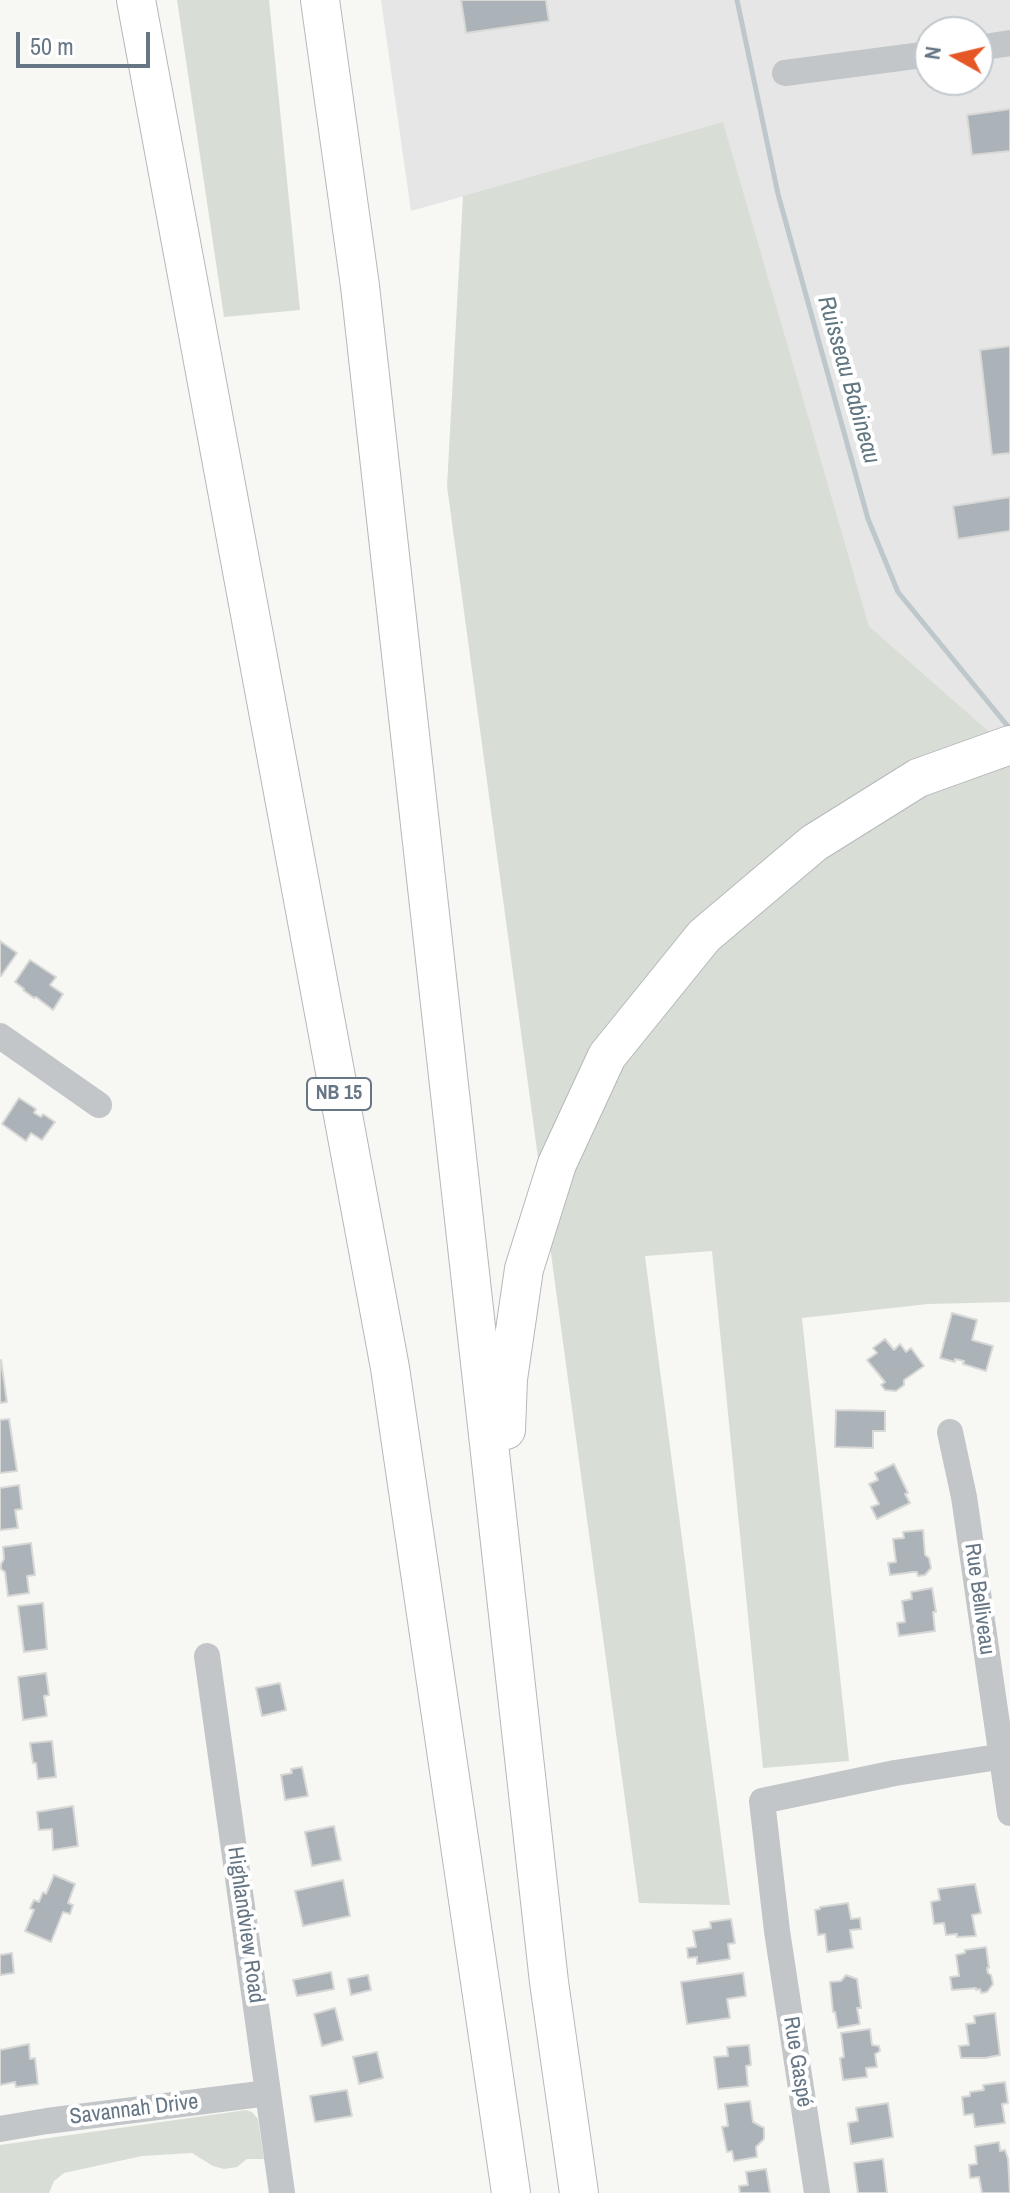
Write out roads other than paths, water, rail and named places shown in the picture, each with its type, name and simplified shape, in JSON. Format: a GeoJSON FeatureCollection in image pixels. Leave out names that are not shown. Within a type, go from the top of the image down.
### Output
{"type":"FeatureCollection","features":[{"type":"Feature","properties":{"kind":"highway","name":"NB 15"},"geometry":{"type":"LineString","coordinates":[[136,0],[390,1368],[511,2193]]}},
{"type":"Feature","properties":{"kind":"highway"},"geometry":{"type":"LineString","coordinates":[[320,0],[360,286],[549,1982],[579,2193]]}},
{"type":"Feature","properties":{"kind":"highway"},"geometry":{"type":"LineString","coordinates":[[501,1552],[508,1379],[524,1269],[557,1164],[607,1056],[704,936],[814,843],[918,778],[1010,745]]}},
{"type":"Feature","properties":{"kind":"street"},"geometry":{"type":"LineString","coordinates":[[785,73],[914,56]]}},
{"type":"Feature","properties":{"kind":"street"},"geometry":{"type":"LineString","coordinates":[[0,1036],[99,1105]]}},
{"type":"Feature","properties":{"kind":"street","name":"Rue Belliveau"},"geometry":{"type":"LineString","coordinates":[[950,1432],[964,1497],[1006,1756],[1010,1813]]}},
{"type":"Feature","properties":{"kind":"street","name":"Highlandview Road"},"geometry":{"type":"LineString","coordinates":[[207,1656],[282,2193]]}},
{"type":"Feature","properties":{"kind":"street","name":"Rue Gaspé"},"geometry":{"type":"LineString","coordinates":[[817,2193],[777,1931],[762,1801],[895,1773],[1006,1756]]}},
{"type":"Feature","properties":{"kind":"street","name":"Savannah Drive"},"geometry":{"type":"LineString","coordinates":[[0,2129],[268,2093]]}},
{"type":"Feature","properties":{"kind":"waterway","name":"Ruisseau Babineau"},"geometry":{"type":"LineString","coordinates":[[737,0],[778,194],[868,519],[898,592],[1010,729]]}}]}
